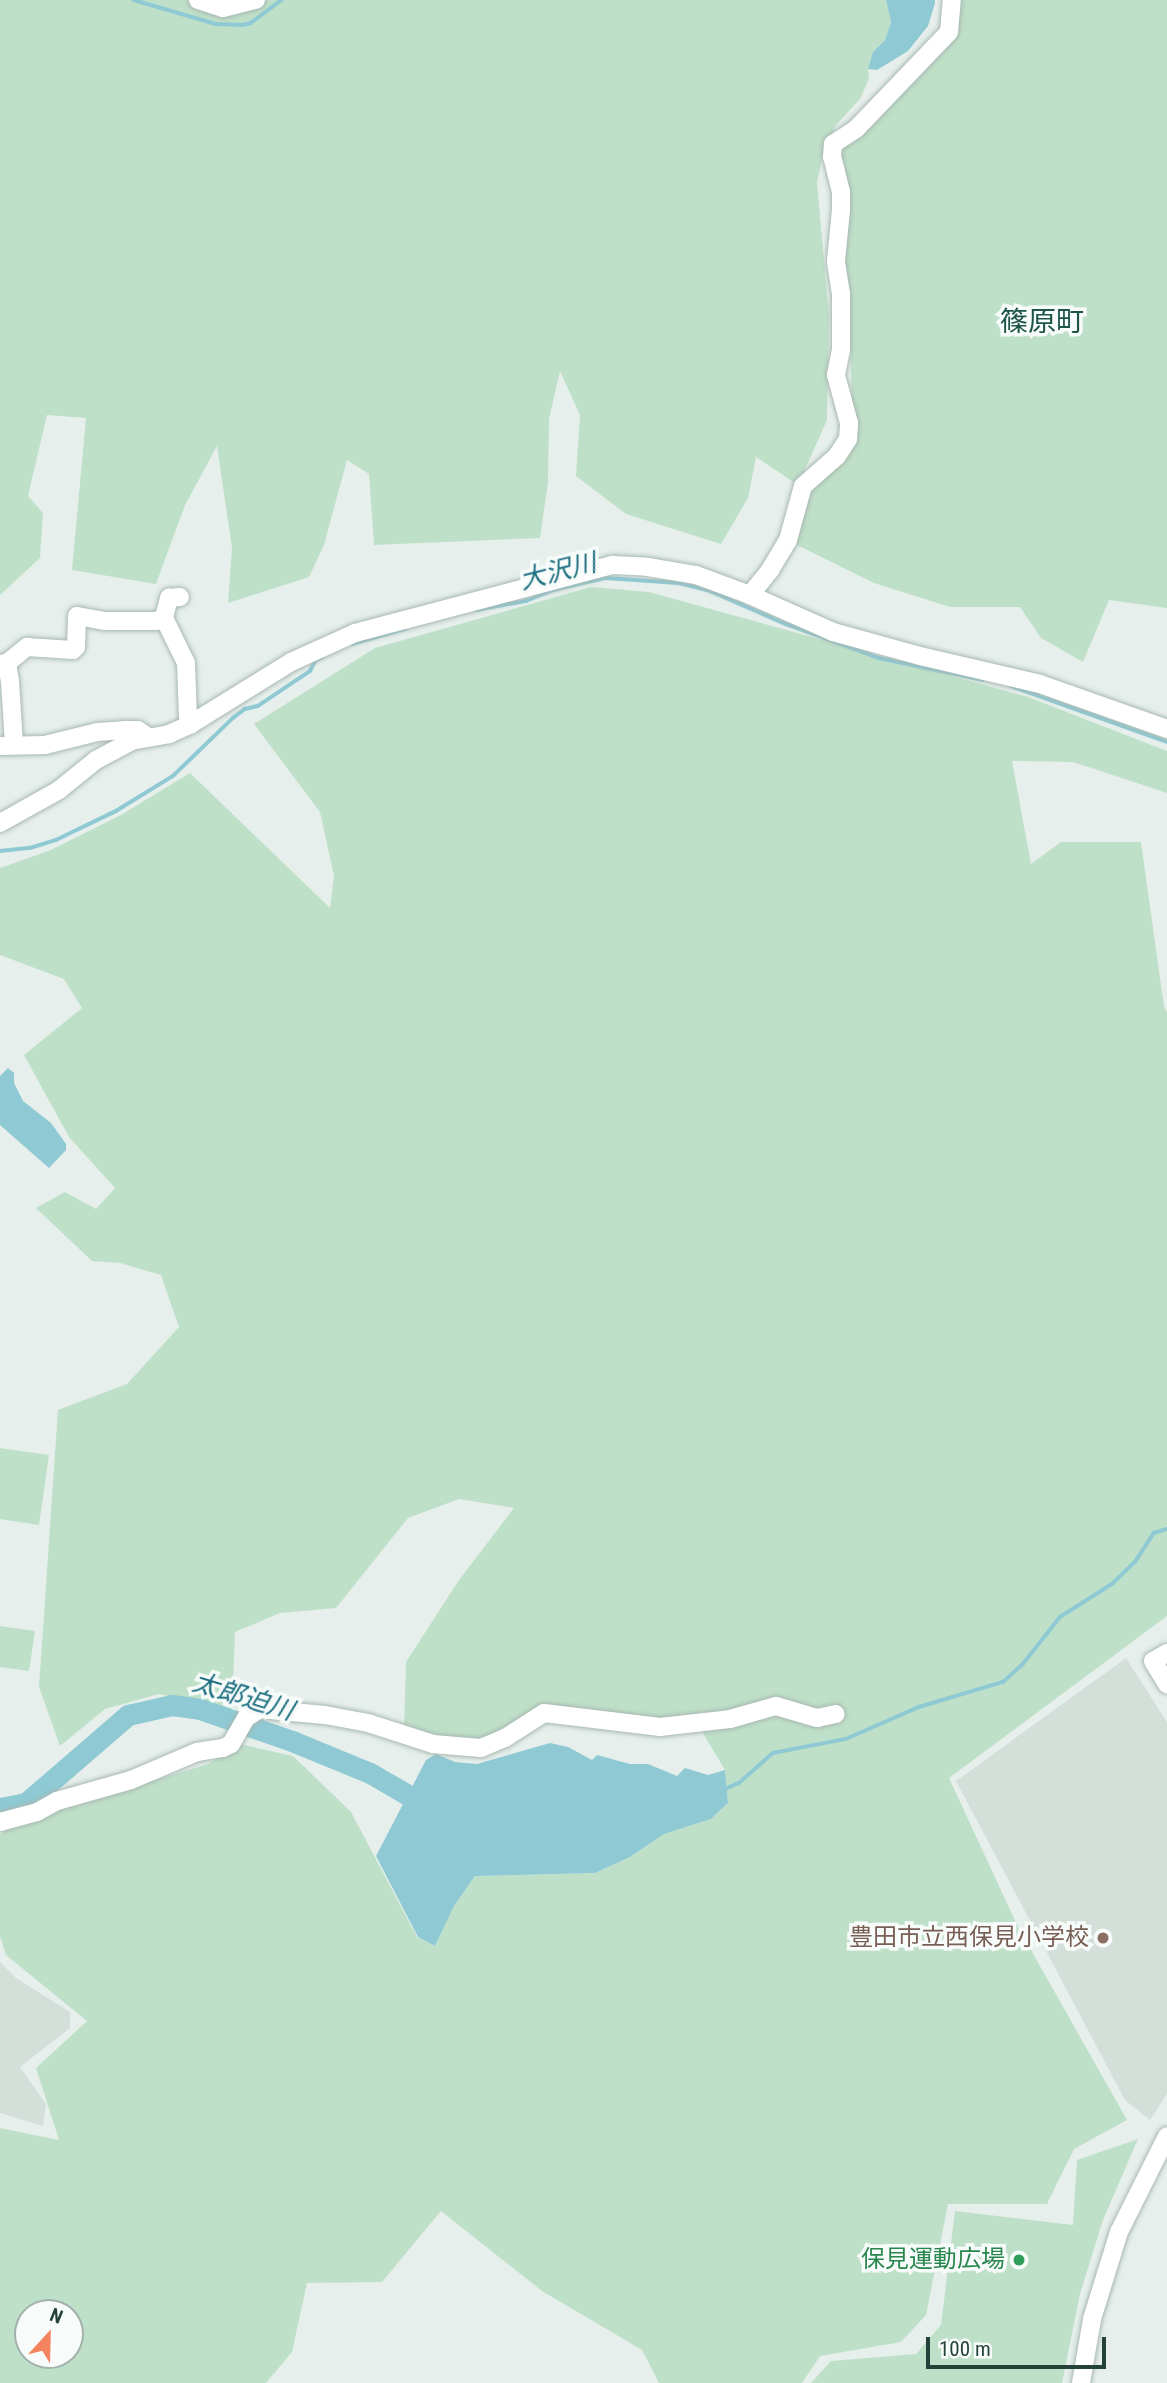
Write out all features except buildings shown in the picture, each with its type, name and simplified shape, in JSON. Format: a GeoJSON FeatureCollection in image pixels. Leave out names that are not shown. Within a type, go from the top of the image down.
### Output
{"type":"FeatureCollection","features":[{"type":"Feature","properties":{"kind":"street"},"geometry":{"type":"LineString","coordinates":[[198,0],[223,8],[256,0]]}},
{"type":"Feature","properties":{"kind":"street"},"geometry":{"type":"LineString","coordinates":[[750,594],[770,570],[788,540],[803,486],[837,456],[848,439],[849,423],[836,375],[841,350],[841,294],[836,261],[841,192],[832,157],[833,144],[856,129],[949,32],[952,0]]}},
{"type":"Feature","properties":{"kind":"street"},"geometry":{"type":"LineString","coordinates":[[0,823],[59,790],[96,760],[131,741],[169,734],[191,724],[291,662],[355,633],[593,568],[613,565],[662,568],[696,575],[750,594],[834,632],[920,656],[1040,684],[1167,729]]}},
{"type":"Feature","properties":{"kind":"street"},"geometry":{"type":"LineString","coordinates":[[180,597],[167,601],[164,618],[186,663],[188,717],[191,724]]}},
{"type":"Feature","properties":{"kind":"street"},"geometry":{"type":"LineString","coordinates":[[164,618],[106,621],[77,616],[76,647],[73,650],[27,647],[3,664],[7,745],[46,745],[97,732],[138,730],[148,737],[169,734]]}},
{"type":"Feature","properties":{"kind":"street"},"geometry":{"type":"LineString","coordinates":[[1167,1654],[1153,1661],[1167,1684]]}},
{"type":"Feature","properties":{"kind":"street"},"geometry":{"type":"LineString","coordinates":[[0,1822],[37,1812],[55,1801],[131,1780],[197,1752],[231,1744],[246,1717],[260,1709],[284,1709],[368,1723],[433,1744],[481,1748],[505,1738],[544,1713],[660,1727],[730,1719],[776,1706],[817,1718],[836,1714]]}},
{"type":"Feature","properties":{"kind":"street"},"geometry":{"type":"LineString","coordinates":[[1081,2383],[1092,2319],[1119,2232],[1167,2136]]}},
{"type":"Feature","properties":{"kind":"shaded area","name":"豊田市立西保見小学校"},"geometry":{"type":"Polygon","coordinates":[[[1126,1658],[1167,1722],[1167,2094],[1150,2120],[1125,2100],[956,1781],[1126,1658]]]}},
{"type":"Feature","properties":{"kind":"shaded area"},"geometry":{"type":"Polygon","coordinates":[[[0,1962],[16,1978],[70,2012],[70,2028],[20,2067],[46,2104],[43,2126],[0,2113],[0,1962]]]}},
{"type":"Feature","properties":{"kind":"green space"},"geometry":{"type":"Polygon","coordinates":[[[0,0],[886,0],[891,22],[885,40],[873,52],[868,69],[869,79],[860,99],[836,125],[823,154],[817,183],[829,315],[827,420],[798,485],[756,457],[748,498],[721,544],[626,514],[576,476],[580,415],[560,371],[549,419],[548,482],[540,538],[374,545],[369,474],[347,460],[324,545],[309,577],[228,603],[232,548],[217,446],[185,505],[156,584],[72,570],[86,418],[47,415],[28,496],[43,513],[40,558],[0,595],[0,0]]]}},
{"type":"Feature","properties":{"kind":"green space"},"geometry":{"type":"Polygon","coordinates":[[[957,0],[1167,0],[1167,608],[1109,600],[1083,662],[1041,638],[1020,607],[950,607],[874,583],[795,544],[807,487],[832,467],[852,409],[849,303],[843,268],[849,219],[845,166],[838,155],[842,143],[953,32],[957,0]]]}},
{"type":"Feature","properties":{"kind":"green space"},"geometry":{"type":"Polygon","coordinates":[[[591,587],[649,592],[1028,697],[1167,751],[1167,793],[1073,762],[1012,761],[1031,864],[1061,842],[1141,842],[1164,1007],[1167,1012],[1167,1616],[949,1778],[1018,1927],[1127,2120],[1074,2149],[1047,2204],[948,2204],[926,2315],[901,2342],[820,2356],[802,2383],[659,2383],[642,2350],[542,2291],[441,2211],[382,2282],[307,2283],[292,2352],[266,2383],[0,2383],[0,2128],[59,2140],[36,2068],[87,2021],[6,1955],[0,1936],[0,1835],[14,1824],[208,1764],[240,1744],[293,1756],[351,1812],[417,1937],[435,1946],[454,1906],[475,1876],[595,1873],[630,1857],[664,1834],[711,1819],[728,1803],[725,1770],[695,1720],[660,1726],[543,1709],[502,1733],[467,1740],[404,1730],[406,1662],[459,1580],[514,1508],[459,1499],[408,1518],[336,1608],[280,1613],[235,1632],[232,1710],[159,1694],[105,1709],[60,1746],[39,1687],[58,1410],[127,1384],[179,1327],[161,1275],[120,1263],[92,1261],[36,1208],[65,1192],[96,1209],[115,1188],[69,1137],[24,1055],[82,1008],[64,979],[0,955],[0,868],[51,850],[121,815],[190,773],[330,908],[334,876],[320,812],[254,724],[375,648],[591,587]]]}},
{"type":"Feature","properties":{"kind":"green space"},"geometry":{"type":"Polygon","coordinates":[[[0,1448],[49,1455],[39,1525],[0,1519],[0,1448]]]}},
{"type":"Feature","properties":{"kind":"green space"},"geometry":{"type":"Polygon","coordinates":[[[0,1626],[35,1631],[29,1671],[0,1667],[0,1626]]]}},
{"type":"Feature","properties":{"kind":"green space","name":"保見運動広場"},"geometry":{"type":"Polygon","coordinates":[[[1138,2139],[1103,2220],[1080,2294],[1062,2383],[811,2383],[831,2361],[916,2354],[941,2325],[955,2211],[1073,2225],[1077,2160],[1138,2139]]]}},
{"type":"Feature","properties":{"kind":"water"},"geometry":{"type":"Polygon","coordinates":[[[886,0],[935,0],[935,3],[928,26],[908,51],[877,70],[868,69],[873,52],[885,40],[891,22],[886,0]]]}},
{"type":"Feature","properties":{"kind":"water"},"geometry":{"type":"Polygon","coordinates":[[[8,1068],[14,1073],[14,1083],[23,1101],[51,1123],[66,1144],[66,1150],[49,1168],[0,1125],[0,1076],[8,1068]]]}},
{"type":"Feature","properties":{"kind":"water"},"geometry":{"type":"Polygon","coordinates":[[[550,1743],[568,1747],[592,1760],[597,1755],[630,1764],[648,1764],[677,1776],[685,1768],[708,1775],[725,1770],[728,1803],[711,1819],[664,1834],[630,1857],[595,1873],[475,1876],[454,1906],[435,1946],[418,1937],[376,1856],[426,1760],[436,1754],[455,1762],[477,1764],[550,1743]]]}},
{"type":"Feature","properties":{"kind":"waterway"},"geometry":{"type":"LineString","coordinates":[[134,0],[216,24],[243,25],[251,23],[281,0]]}},
{"type":"Feature","properties":{"kind":"waterway","name":"大沢川"},"geometry":{"type":"LineString","coordinates":[[476,610],[526,601],[553,590],[606,578],[679,583],[708,590],[786,624],[879,658],[983,680]]}},
{"type":"Feature","properties":{"kind":"waterway","name":"大沢川"},"geometry":{"type":"LineString","coordinates":[[352,644],[405,629]]}},
{"type":"Feature","properties":{"kind":"waterway","name":"大沢川"},"geometry":{"type":"LineString","coordinates":[[0,851],[30,848],[56,840],[116,811],[173,776],[233,718],[245,709],[258,706],[310,671],[315,661],[322,657]]}},
{"type":"Feature","properties":{"kind":"waterway","name":"大沢川"},"geometry":{"type":"LineString","coordinates":[[1011,686],[1167,742]]}},
{"type":"Feature","properties":{"kind":"waterway"},"geometry":{"type":"LineString","coordinates":[[723,1790],[739,1783],[773,1753],[846,1739],[919,1707],[1003,1682],[1022,1665],[1060,1617],[1112,1584],[1135,1562],[1154,1533],[1167,1529]]}},
{"type":"Feature","properties":{"kind":"waterway","name":"太郎迫川"},"geometry":{"type":"LineString","coordinates":[[0,1808],[26,1803],[128,1715],[172,1705],[200,1709],[292,1741],[370,1773],[408,1795]]}},
{"type":"Feature","properties":{"kind":"place","name":"豊田市立西保見小学校"},"geometry":{"type":"Point","coordinates":[1103,1938]}},
{"type":"Feature","properties":{"kind":"place","name":"保見運動広場"},"geometry":{"type":"Point","coordinates":[1019,2260]}},
{"type":"Feature","properties":{"kind":"district","name":"篠原町"},"geometry":{"type":"Point","coordinates":[1042,322]}}]}
